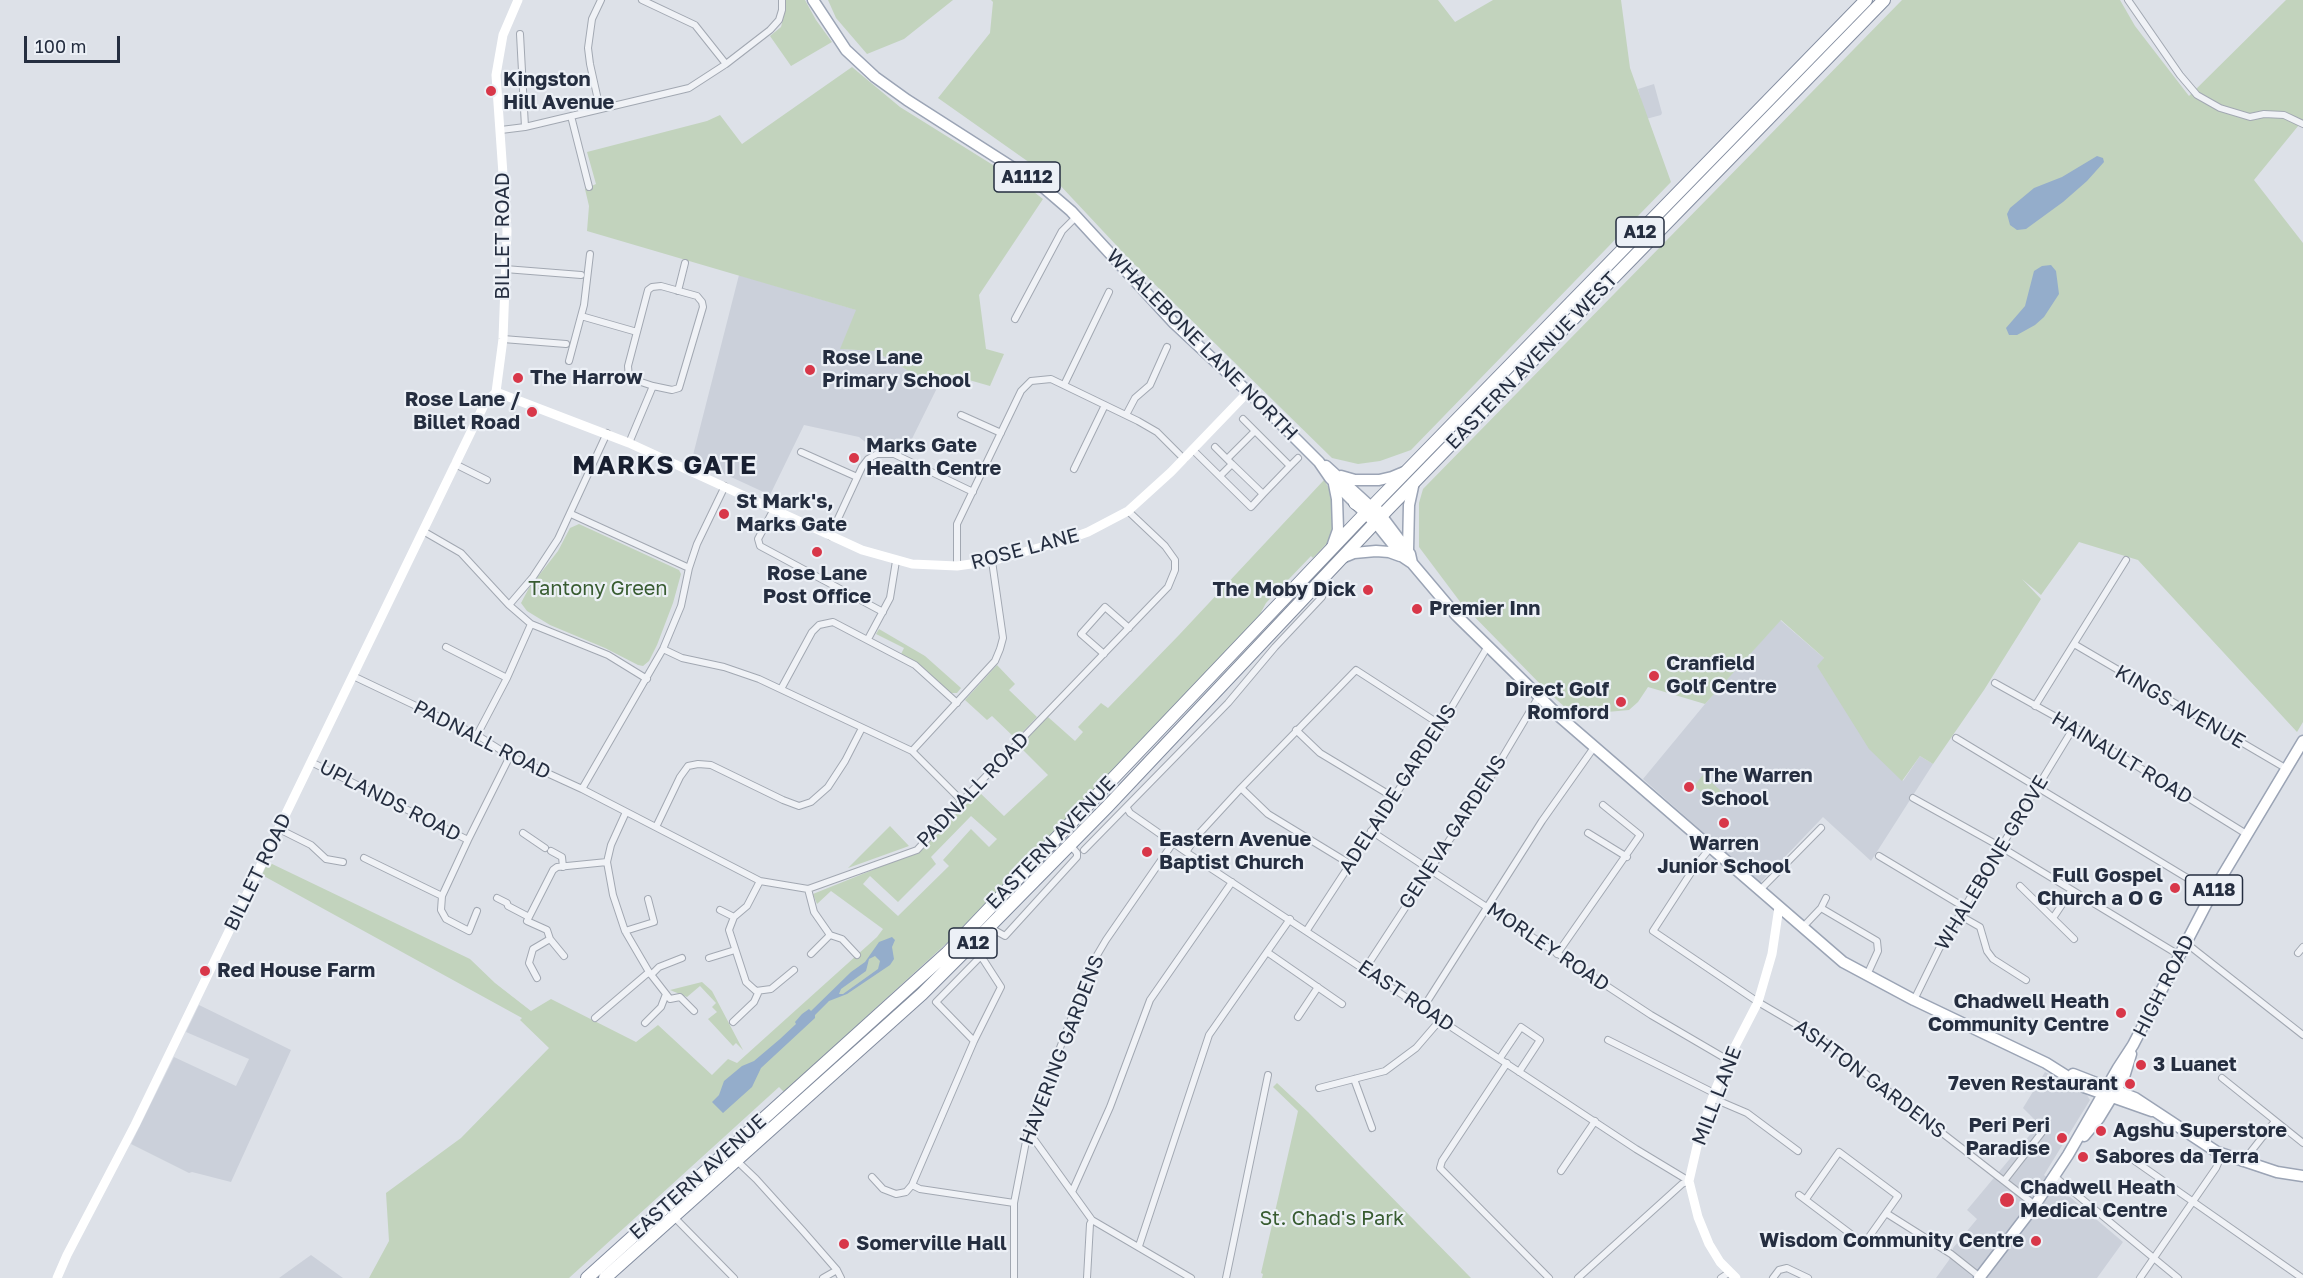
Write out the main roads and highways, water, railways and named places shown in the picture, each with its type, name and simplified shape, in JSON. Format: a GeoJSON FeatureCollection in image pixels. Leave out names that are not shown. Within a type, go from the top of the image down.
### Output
{"type":"FeatureCollection","features":[{"type":"Feature","properties":{"kind":"highway","name":"EASTERN AVENUE WEST"},"geometry":{"type":"LineString","coordinates":[[1373,514],[1383,496],[1866,0]]}},
{"type":"Feature","properties":{"kind":"highway","name":"EASTERN AVENUE WEST"},"geometry":{"type":"LineString","coordinates":[[1373,514],[1416,480],[1884,0]]}},
{"type":"Feature","properties":{"kind":"highway","name":"A12"},"geometry":{"type":"LineString","coordinates":[[1209,677],[1237,656],[1439,448],[1485,409]]}},
{"type":"Feature","properties":{"kind":"highway","name":"EASTERN AVENUE"},"geometry":{"type":"LineString","coordinates":[[605,1278],[735,1159],[922,994],[1069,844],[1365,533],[1373,514]]}},
{"type":"Feature","properties":{"kind":"highway","name":"EASTERN AVENUE"},"geometry":{"type":"LineString","coordinates":[[587,1278],[947,953],[1330,550],[1373,514]]}},
{"type":"Feature","properties":{"kind":"main road","name":"WHALEBONE LANE NORTH"},"geometry":{"type":"LineString","coordinates":[[813,0],[846,50],[875,76],[907,100],[1043,187],[1076,217],[1174,323],[1373,514],[1456,615],[1560,717],[1802,928],[1843,962],[1914,1000],[2051,1066],[2084,1087],[2110,1092]]}},
{"type":"Feature","properties":{"kind":"main road"},"geometry":{"type":"LineString","coordinates":[[1333,475],[1348,479],[1379,480],[1398,475],[1414,464]]}},
{"type":"Feature","properties":{"kind":"main road","name":"A1112"},"geometry":{"type":"LineString","coordinates":[[1330,550],[1337,536],[1338,525],[1333,475]]}},
{"type":"Feature","properties":{"kind":"main road"},"geometry":{"type":"LineString","coordinates":[[1336,563],[1354,553],[1376,551],[1407,557],[1409,505],[1411,490],[1416,480]]}},
{"type":"Feature","properties":{"kind":"main road","name":"HIGH ROAD"},"geometry":{"type":"LineString","coordinates":[[1984,1276],[2126,1072],[2133,1045],[2212,893],[2303,741]]}},
{"type":"Feature","properties":{"kind":"main road","name":"A1112"},"geometry":{"type":"LineString","coordinates":[[2110,1092],[2152,1111],[2222,1154],[2245,1159],[2277,1172],[2303,1176]]}},
{"type":"Feature","properties":{"kind":"main road","name":"A1112"},"geometry":{"type":"LineString","coordinates":[[2245,1159],[2255,1171],[2282,1180],[2303,1183]]}},
{"type":"Feature","properties":{"kind":"water"},"geometry":{"type":"Polygon","coordinates":[[[2097,156],[2103,158],[2104,162],[2063,202],[2026,229],[2017,230],[2010,225],[2007,214],[2010,208],[2034,188],[2062,177],[2097,156]]]}},
{"type":"Feature","properties":{"kind":"water"},"geometry":{"type":"Polygon","coordinates":[[[2051,265],[2056,271],[2059,294],[2044,317],[2035,325],[2017,335],[2009,335],[2006,328],[2025,306],[2034,271],[2042,266],[2051,265]]]}},
{"type":"Feature","properties":{"kind":"water"},"geometry":{"type":"Polygon","coordinates":[[[892,937],[895,940],[892,947],[894,959],[890,965],[847,994],[829,1001],[815,1015],[815,1018],[761,1068],[752,1087],[723,1113],[712,1102],[719,1095],[724,1081],[742,1066],[754,1061],[780,1039],[796,1024],[795,1022],[802,1014],[809,1009],[811,1011],[851,972],[865,962],[879,942],[892,937]],[[875,956],[869,959],[866,971],[841,989],[839,994],[843,994],[878,969],[880,961],[875,956]]]}},
{"type":"Feature","properties":{"kind":"place","name":"Kingston Hill Avenue"},"geometry":{"type":"Point","coordinates":[491,91]}},
{"type":"Feature","properties":{"kind":"place","name":"Rose Lane Primary School"},"geometry":{"type":"Point","coordinates":[810,370]}},
{"type":"Feature","properties":{"kind":"place","name":"The Harrow"},"geometry":{"type":"Point","coordinates":[518,378]}},
{"type":"Feature","properties":{"kind":"place","name":"Rose Lane / Billet Road"},"geometry":{"type":"Point","coordinates":[532,412]}},
{"type":"Feature","properties":{"kind":"place","name":"Marks Gate Health Centre"},"geometry":{"type":"Point","coordinates":[854,458]}},
{"type":"Feature","properties":{"kind":"place","name":"St Mark's, Marks Gate"},"geometry":{"type":"Point","coordinates":[724,514]}},
{"type":"Feature","properties":{"kind":"place","name":"Rose Lane Post Office"},"geometry":{"type":"Point","coordinates":[817,552]}},
{"type":"Feature","properties":{"kind":"place","name":"The Moby Dick"},"geometry":{"type":"Point","coordinates":[1368,590]}},
{"type":"Feature","properties":{"kind":"place","name":"Premier Inn"},"geometry":{"type":"Point","coordinates":[1417,609]}},
{"type":"Feature","properties":{"kind":"place","name":"Cranfield Golf Centre"},"geometry":{"type":"Point","coordinates":[1654,676]}},
{"type":"Feature","properties":{"kind":"place","name":"Direct Golf Romford"},"geometry":{"type":"Point","coordinates":[1621,702]}},
{"type":"Feature","properties":{"kind":"place","name":"The Warren School"},"geometry":{"type":"Point","coordinates":[1689,787]}},
{"type":"Feature","properties":{"kind":"place","name":"Warren Junior School"},"geometry":{"type":"Point","coordinates":[1724,823]}},
{"type":"Feature","properties":{"kind":"place","name":"Eastern Avenue Baptist Church"},"geometry":{"type":"Point","coordinates":[1147,852]}},
{"type":"Feature","properties":{"kind":"place","name":"Full Gospel Church a O G"},"geometry":{"type":"Point","coordinates":[2175,888]}},
{"type":"Feature","properties":{"kind":"place","name":"Red House Farm"},"geometry":{"type":"Point","coordinates":[205,971]}},
{"type":"Feature","properties":{"kind":"place","name":"Chadwell Heath Community Centre"},"geometry":{"type":"Point","coordinates":[2121,1013]}},
{"type":"Feature","properties":{"kind":"place","name":"3 Luanet"},"geometry":{"type":"Point","coordinates":[2141,1065]}},
{"type":"Feature","properties":{"kind":"place","name":"7even Restaurant"},"geometry":{"type":"Point","coordinates":[2130,1084]}},
{"type":"Feature","properties":{"kind":"place","name":"Agshu Superstore"},"geometry":{"type":"Point","coordinates":[2101,1131]}},
{"type":"Feature","properties":{"kind":"place","name":"Peri Peri Paradise"},"geometry":{"type":"Point","coordinates":[2062,1138]}},
{"type":"Feature","properties":{"kind":"place","name":"Sabores da Terra"},"geometry":{"type":"Point","coordinates":[2083,1157]}},
{"type":"Feature","properties":{"kind":"place","name":"Chadwell Heath Medical Centre"},"geometry":{"type":"Point","coordinates":[2007,1200]}},
{"type":"Feature","properties":{"kind":"place","name":"Wisdom Community Centre"},"geometry":{"type":"Point","coordinates":[2036,1241]}},
{"type":"Feature","properties":{"kind":"place","name":"Somerville Hall"},"geometry":{"type":"Point","coordinates":[844,1244]}},
{"type":"Feature","properties":{"kind":"district","name":"MARKS GATE"},"geometry":{"type":"Point","coordinates":[665,466]}},
{"type":"Feature","properties":{"kind":"park label","name":"Tantony Green"},"geometry":{"type":"Point","coordinates":[598,589]}},
{"type":"Feature","properties":{"kind":"park label","name":"St. Chad's Park"},"geometry":{"type":"Point","coordinates":[1332,1219]}}]}
